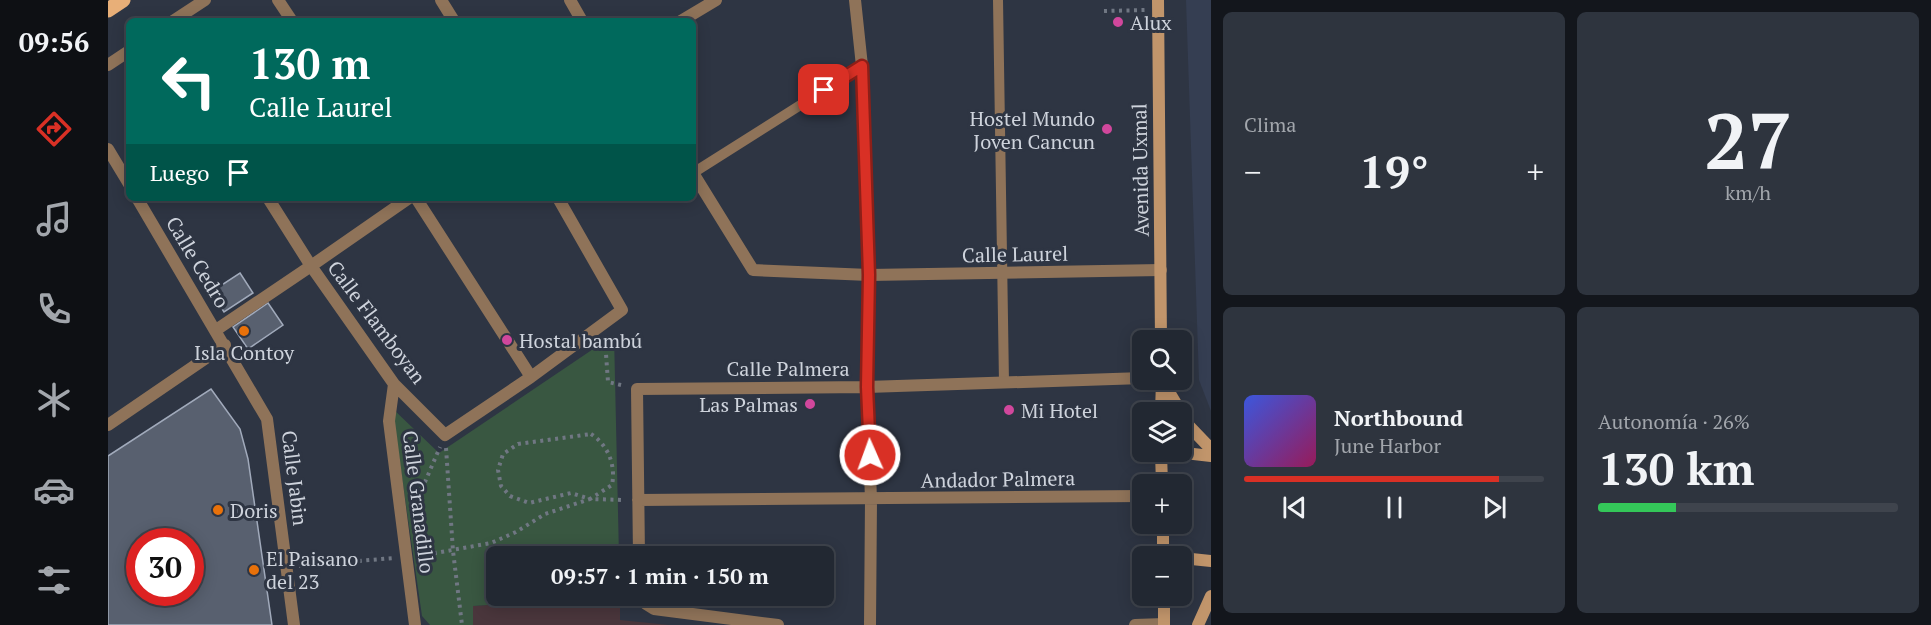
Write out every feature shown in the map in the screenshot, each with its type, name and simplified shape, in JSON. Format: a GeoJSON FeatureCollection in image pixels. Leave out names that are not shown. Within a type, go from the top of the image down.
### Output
{"type":"FeatureCollection","features":[{"type":"Feature","properties":{"kind":"main road"},"geometry":{"type":"LineString","coordinates":[[108,10],[123,0]]}},
{"type":"Feature","properties":{"kind":"main road","name":"Avenida Uxmal"},"geometry":{"type":"LineString","coordinates":[[1158,5],[1161,330]]}},
{"type":"Feature","properties":{"kind":"main road"},"geometry":{"type":"LineString","coordinates":[[1192,429],[1211,449]]}},
{"type":"Feature","properties":{"kind":"main road"},"geometry":{"type":"LineString","coordinates":[[1192,454],[1211,456]]}},
{"type":"Feature","properties":{"kind":"main road"},"geometry":{"type":"LineString","coordinates":[[1192,559],[1211,561]]}},
{"type":"Feature","properties":{"kind":"main road"},"geometry":{"type":"LineString","coordinates":[[1198,625],[1211,596]]}},
{"type":"Feature","properties":{"kind":"main road"},"geometry":{"type":"LineString","coordinates":[[1164,606],[1164,625]]}},
{"type":"Feature","properties":{"kind":"street"},"geometry":{"type":"LineString","coordinates":[[178,18],[205,0]]}},
{"type":"Feature","properties":{"kind":"street"},"geometry":{"type":"LineString","coordinates":[[278,0],[290,18]]}},
{"type":"Feature","properties":{"kind":"street"},"geometry":{"type":"LineString","coordinates":[[441,0],[452,18]]}},
{"type":"Feature","properties":{"kind":"street"},"geometry":{"type":"LineString","coordinates":[[570,0],[580,18]]}},
{"type":"Feature","properties":{"kind":"street"},"geometry":{"type":"LineString","coordinates":[[686,18],[716,0]]}},
{"type":"Feature","properties":{"kind":"street"},"geometry":{"type":"LineString","coordinates":[[855,0],[862,66],[869,275],[867,387],[871,500],[870,625]]}},
{"type":"Feature","properties":{"kind":"street"},"geometry":{"type":"LineString","coordinates":[[108,65],[126,53]]}},
{"type":"Feature","properties":{"kind":"street"},"geometry":{"type":"LineString","coordinates":[[108,149],[126,179]]}},
{"type":"Feature","properties":{"kind":"street","name":"Calle Laurel"},"geometry":{"type":"LineString","coordinates":[[696,178],[753,270],[869,275],[1161,270]]}},
{"type":"Feature","properties":{"kind":"street","name":"Calle Cedro"},"geometry":{"type":"LineString","coordinates":[[139,201],[225,345]]}},
{"type":"Feature","properties":{"kind":"street","name":"Calle Flamboyan"},"geometry":{"type":"LineString","coordinates":[[270,201],[311,266],[394,384],[445,435]]}},
{"type":"Feature","properties":{"kind":"street"},"geometry":{"type":"LineString","coordinates":[[216,330],[405,201]]}},
{"type":"Feature","properties":{"kind":"street"},"geometry":{"type":"LineString","coordinates":[[418,201],[531,377]]}},
{"type":"Feature","properties":{"kind":"street"},"geometry":{"type":"LineString","coordinates":[[445,435],[531,377],[622,310],[560,201]]}},
{"type":"Feature","properties":{"kind":"street"},"geometry":{"type":"LineString","coordinates":[[108,425],[225,345]]}},
{"type":"Feature","properties":{"kind":"street","name":"Calle Jabin"},"geometry":{"type":"LineString","coordinates":[[225,345],[267,419],[294,625]]}},
{"type":"Feature","properties":{"kind":"street","name":"Calle Palmera"},"geometry":{"type":"LineString","coordinates":[[637,389],[867,387],[1132,378]]}},
{"type":"Feature","properties":{"kind":"street","name":"Calle Granadillo"},"geometry":{"type":"LineString","coordinates":[[394,384],[389,421],[415,625]]}},
{"type":"Feature","properties":{"kind":"street"},"geometry":{"type":"LineString","coordinates":[[637,389],[639,546]]}},
{"type":"Feature","properties":{"kind":"street","name":"Andador Palmera"},"geometry":{"type":"LineString","coordinates":[[638,500],[871,500],[1132,496]]}},
{"type":"Feature","properties":{"kind":"street"},"geometry":{"type":"LineString","coordinates":[[649,606],[654,609],[778,625]]}},
{"type":"Feature","properties":{"kind":"street"},"geometry":{"type":"LineString","coordinates":[[1135,625],[1164,625]]}},
{"type":"Feature","properties":{"kind":"lane"},"geometry":{"type":"LineString","coordinates":[[998,0],[1004,383]]}},
{"type":"Feature","properties":{"kind":"lane","name":"Calle Laurel"},"geometry":{"type":"LineString","coordinates":[[696,171],[862,66]]}},
{"type":"Feature","properties":{"kind":"path"},"geometry":{"type":"LineString","coordinates":[[1104,11],[1158,5]]}},
{"type":"Feature","properties":{"kind":"path"},"geometry":{"type":"LineString","coordinates":[[604,323],[608,382],[637,389]]}},
{"type":"Feature","properties":{"kind":"path"},"geometry":{"type":"LineString","coordinates":[[286,567],[407,557],[491,543],[516,532],[545,514],[590,499],[612,485],[614,474],[603,442],[591,434],[518,444],[503,454],[498,470],[501,486],[510,496],[529,503],[571,493],[590,499],[638,500]]}},
{"type":"Feature","properties":{"kind":"path"},"geometry":{"type":"LineString","coordinates":[[404,531],[445,435]]}},
{"type":"Feature","properties":{"kind":"path"},"geometry":{"type":"LineString","coordinates":[[445,435],[453,551],[462,625]]}},
{"type":"Feature","properties":{"kind":"shaded area"},"geometry":{"type":"Polygon","coordinates":[[[1186,0],[1211,0],[1211,411],[1199,380],[1186,0]]]}},
{"type":"Feature","properties":{"kind":"shaded area"},"geometry":{"type":"Polygon","coordinates":[[[472,606],[620,606],[620,620],[669,625],[473,625],[472,606]]]}},
{"type":"Feature","properties":{"kind":"green space"},"geometry":{"type":"Polygon","coordinates":[[[614,335],[619,546],[486,546],[486,605],[473,606],[473,625],[430,625],[422,616],[392,408],[439,453],[614,335]]]}},
{"type":"Feature","properties":{"kind":"building"},"geometry":{"type":"Polygon","coordinates":[[[240,273],[253,293],[224,312],[211,292],[240,273]]]}},
{"type":"Feature","properties":{"kind":"building"},"geometry":{"type":"Polygon","coordinates":[[[268,303],[283,325],[248,349],[233,327],[268,303]]]}},
{"type":"Feature","properties":{"kind":"building"},"geometry":{"type":"Polygon","coordinates":[[[211,389],[240,429],[248,459],[272,625],[108,625],[108,456],[211,389]]]}},
{"type":"Feature","properties":{"kind":"place","name":"Alux"},"geometry":{"type":"Point","coordinates":[1118,22]}},
{"type":"Feature","properties":{"kind":"place","name":"Hostel Mundo Joven Cancun"},"geometry":{"type":"Point","coordinates":[1107,129]}},
{"type":"Feature","properties":{"kind":"place","name":"Isla Contoy"},"geometry":{"type":"Point","coordinates":[244,331]}},
{"type":"Feature","properties":{"kind":"place","name":"Hostal bambú"},"geometry":{"type":"Point","coordinates":[507,340]}},
{"type":"Feature","properties":{"kind":"place","name":"Las Palmas"},"geometry":{"type":"Point","coordinates":[810,404]}},
{"type":"Feature","properties":{"kind":"place","name":"Mi Hotel"},"geometry":{"type":"Point","coordinates":[1009,410]}},
{"type":"Feature","properties":{"kind":"place","name":"Doris"},"geometry":{"type":"Point","coordinates":[218,510]}},
{"type":"Feature","properties":{"kind":"place","name":"El Paisano del 23"},"geometry":{"type":"Point","coordinates":[254,570]}},
{"type":"Feature","properties":{"kind":"route"},"geometry":{"type":"LineString","coordinates":[[824,90],[862,66],[869,275],[867,387],[870,455]]}}]}
